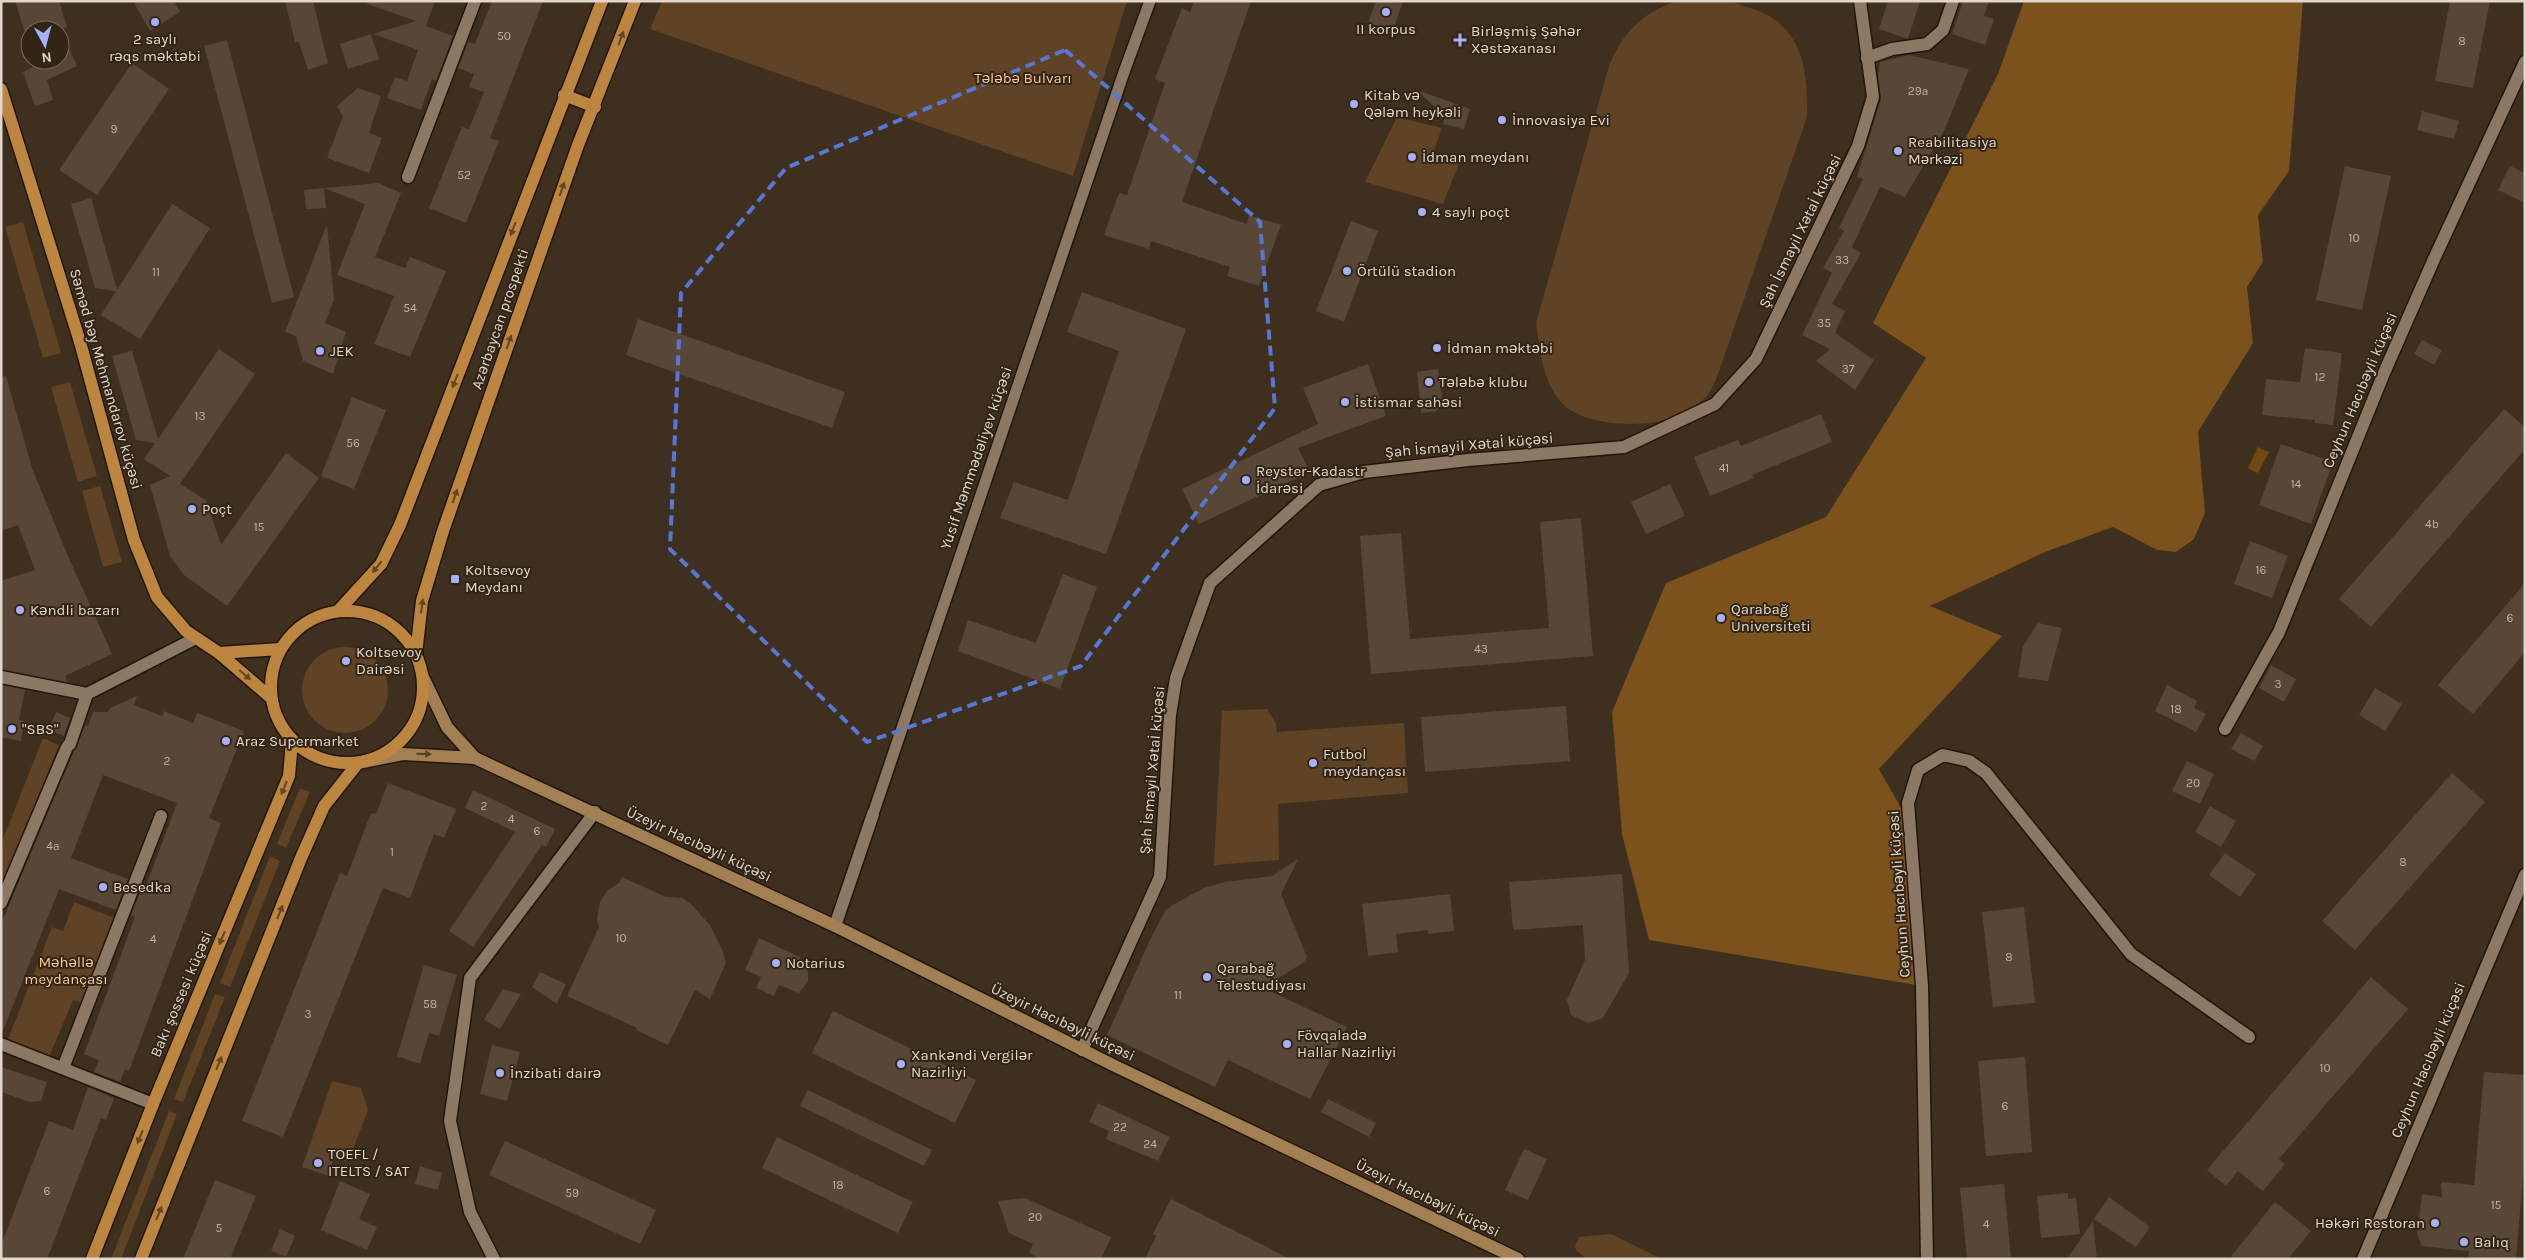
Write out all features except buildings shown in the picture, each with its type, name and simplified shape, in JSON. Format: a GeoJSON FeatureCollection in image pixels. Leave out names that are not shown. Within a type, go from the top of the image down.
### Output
{"type":"FeatureCollection","features":[{"type":"Feature","properties":{"kind":"main road","name":"Azərbaycan prospekti"},"geometry":{"type":"LineString","coordinates":[[338,611],[381,564],[400,525],[564,95],[602,1]]}},
{"type":"Feature","properties":{"kind":"main road","name":"Azərbaycan prospekti"},"geometry":{"type":"LineString","coordinates":[[416,654],[422,601],[443,532],[575,154],[635,1]]}},
{"type":"Feature","properties":{"kind":"main road","name":"Səməd bəy Mehmandarov küçəsi"},"geometry":{"type":"LineString","coordinates":[[1,89],[80,342],[134,540],[157,597],[178,624],[219,653],[270,697]]}},
{"type":"Feature","properties":{"kind":"main road"},"geometry":{"type":"LineString","coordinates":[[564,95],[595,107]]}},
{"type":"Feature","properties":{"kind":"main road"},"geometry":{"type":"LineString","coordinates":[[338,611],[361,612],[384,620],[403,634],[416,654],[423,677],[446,727],[475,758],[402,754],[358,763],[334,763],[311,755],[292,741],[278,721],[270,697],[271,672],[280,649],[294,631],[314,617],[338,611]]}},
{"type":"Feature","properties":{"kind":"main road"},"geometry":{"type":"LineString","coordinates":[[219,653],[280,649]]}},
{"type":"Feature","properties":{"kind":"main road"},"geometry":{"type":"LineString","coordinates":[[141,1259],[301,858],[324,806],[358,763],[381,756],[400,742],[414,723],[422,701],[423,677]]}},
{"type":"Feature","properties":{"kind":"main road","name":"Bakı şossesi küçəsi"},"geometry":{"type":"LineString","coordinates":[[92,1259],[153,1104],[289,776],[292,741]]}},
{"type":"Feature","properties":{"kind":"main road","name":"Üzeyir Hacıbəyli küçəsi"},"geometry":{"type":"LineString","coordinates":[[475,758],[595,812],[835,926],[1082,1050],[1518,1259]]}},
{"type":"Feature","properties":{"kind":"street"},"geometry":{"type":"LineString","coordinates":[[408,177],[475,1]]}},
{"type":"Feature","properties":{"kind":"street","name":"Yusif Məmmədəliyev küçəsi"},"geometry":{"type":"LineString","coordinates":[[835,926],[1121,81],[1150,1]]}},
{"type":"Feature","properties":{"kind":"street","name":"Şah İsmayil Xətaİ küçəsi"},"geometry":{"type":"LineString","coordinates":[[1082,1050],[1160,877],[1170,716],[1174,687],[1210,583],[1319,484],[1364,472],[1468,460],[1624,447],[1715,404],[1756,359],[1858,146],[1873,97],[1860,1]]}},
{"type":"Feature","properties":{"kind":"street"},"geometry":{"type":"LineString","coordinates":[[1867,58],[1892,50],[1927,44],[1944,30],[1953,1]]}},
{"type":"Feature","properties":{"kind":"street","name":"Ceyhun Hacıbəyli küçəsi"},"geometry":{"type":"LineString","coordinates":[[2225,729],[2279,632],[2387,364],[2525,62]]}},
{"type":"Feature","properties":{"kind":"street"},"geometry":{"type":"LineString","coordinates":[[1,677],[87,694],[196,638]]}},
{"type":"Feature","properties":{"kind":"street"},"geometry":{"type":"LineString","coordinates":[[1,903],[70,744],[87,694]]}},
{"type":"Feature","properties":{"kind":"street","name":"Ceyhun Hacıbəyli küçəsi"},"geometry":{"type":"LineString","coordinates":[[1926,1259],[1922,986],[1908,803],[1918,770],[1943,755],[1969,762],[1986,773],[2130,954],[2249,1037]]}},
{"type":"Feature","properties":{"kind":"street"},"geometry":{"type":"LineString","coordinates":[[494,1259],[470,1212],[450,1121],[470,978],[595,812]]}},
{"type":"Feature","properties":{"kind":"street"},"geometry":{"type":"LineString","coordinates":[[63,1068],[161,816]]}},
{"type":"Feature","properties":{"kind":"street","name":"Ceyhun Hacıbəyli küçəsi"},"geometry":{"type":"LineString","coordinates":[[2362,1259],[2525,875]]}},
{"type":"Feature","properties":{"kind":"street"},"geometry":{"type":"LineString","coordinates":[[1,1044],[153,1104]]}},
{"type":"Feature","properties":{"kind":"highlighted area"},"geometry":{"type":"Polygon","coordinates":[[[1065,50],[1260,222],[1275,408],[1081,666],[867,742],[670,549],[681,293],[786,168],[1065,50]]]}},
{"type":"Feature","properties":{"kind":"green space","name":"Tələbə Bulvarı"},"geometry":{"type":"Polygon","coordinates":[[[662,1],[1127,1],[1073,176],[650,29],[662,1]]]}},
{"type":"Feature","properties":{"kind":"green space"},"geometry":{"type":"Polygon","coordinates":[[[1678,1],[1731,2],[1768,15],[1781,25],[1792,37],[1799,51],[1806,82],[1807,117],[1717,377],[1709,393],[1695,406],[1674,418],[1631,424],[1598,421],[1571,410],[1561,402],[1555,393],[1543,364],[1536,323],[1614,54],[1620,43],[1645,17],[1666,5],[1678,1]]]}},
{"type":"Feature","properties":{"kind":"green space","name":"İdman meydanı"},"geometry":{"type":"Polygon","coordinates":[[[1397,117],[1442,128],[1433,153],[1460,161],[1443,204],[1365,182],[1397,117]]]}},
{"type":"Feature","properties":{"kind":"green space"},"geometry":{"type":"Polygon","coordinates":[[[23,222],[61,353],[43,358],[5,227],[23,222]]]}},
{"type":"Feature","properties":{"kind":"green space"},"geometry":{"type":"Polygon","coordinates":[[[70,382],[97,476],[78,482],[51,387],[70,382]]]}},
{"type":"Feature","properties":{"kind":"green space"},"geometry":{"type":"Polygon","coordinates":[[[100,486],[122,562],[103,567],[82,491],[100,486]]]}},
{"type":"Feature","properties":{"kind":"green space"},"geometry":{"type":"Polygon","coordinates":[[[337,647],[353,647],[362,650],[376,659],[385,673],[388,690],[385,707],[376,721],[362,730],[353,733],[337,733],[321,726],[309,714],[302,698],[302,682],[309,666],[321,654],[337,647]]]}},
{"type":"Feature","properties":{"kind":"green space","name":"Futbol meydançası"},"geometry":{"type":"Polygon","coordinates":[[[1267,709],[1276,723],[1277,732],[1404,723],[1408,793],[1278,804],[1279,860],[1214,865],[1222,711],[1267,709]]]}},
{"type":"Feature","properties":{"kind":"green space"},"geometry":{"type":"Polygon","coordinates":[[[43,738],[59,745],[1,890],[1,844],[43,738]]]}},
{"type":"Feature","properties":{"kind":"green space"},"geometry":{"type":"Polygon","coordinates":[[[300,788],[310,792],[286,848],[277,844],[300,788]]]}},
{"type":"Feature","properties":{"kind":"green space"},"geometry":{"type":"Polygon","coordinates":[[[270,856],[280,861],[230,987],[220,983],[270,856]]]}},
{"type":"Feature","properties":{"kind":"green space","name":"Məhəllə meydançası"},"geometry":{"type":"Polygon","coordinates":[[[74,902],[117,919],[84,1004],[73,1000],[49,1057],[7,1042],[52,927],[63,931],[74,902]]]}},
{"type":"Feature","properties":{"kind":"green space"},"geometry":{"type":"Polygon","coordinates":[[[215,994],[225,997],[183,1102],[174,1099],[215,994]]]}},
{"type":"Feature","properties":{"kind":"green space"},"geometry":{"type":"Polygon","coordinates":[[[332,1081],[361,1088],[368,1110],[348,1162],[308,1150],[332,1081]]]}},
{"type":"Feature","properties":{"kind":"green space"},"geometry":{"type":"Polygon","coordinates":[[[169,1111],[177,1114],[121,1259],[111,1259],[169,1111]]]}},
{"type":"Feature","properties":{"kind":"green space"},"geometry":{"type":"Polygon","coordinates":[[[1611,1234],[1662,1259],[1587,1259],[1576,1250],[1575,1246],[1579,1237],[1611,1234]]]}},
{"type":"Feature","properties":{"kind":"shaded area"},"geometry":{"type":"Polygon","coordinates":[[[2024,1],[2303,1],[2289,171],[2258,215],[2263,262],[2247,287],[2253,343],[2198,432],[2205,513],[2194,539],[2176,552],[2157,550],[2113,527],[2045,552],[1930,606],[2002,636],[1879,769],[1901,808],[1922,986],[1649,940],[1622,834],[1612,712],[1666,583],[1826,517],[1926,358],[1873,323],[1998,74],[2024,1]]]}},
{"type":"Feature","properties":{"kind":"shaded area"},"geometry":{"type":"Polygon","coordinates":[[[2258,447],[2269,452],[2258,473],[2248,468],[2258,447]]]}},
{"type":"Feature","properties":{"kind":"place","name":"II korpus"},"geometry":{"type":"Point","coordinates":[1386,12]}},
{"type":"Feature","properties":{"kind":"place","name":"2 saylı rəqs məktəbi"},"geometry":{"type":"Point","coordinates":[155,22]}},
{"type":"Feature","properties":{"kind":"place","name":"Birləşmiş Şəhər Xəstəxanası"},"geometry":{"type":"Point","coordinates":[1460,40]}},
{"type":"Feature","properties":{"kind":"place","name":"Kitab və Qələm heykəli"},"geometry":{"type":"Point","coordinates":[1354,104]}},
{"type":"Feature","properties":{"kind":"place","name":"İnnovasiya Evi"},"geometry":{"type":"Point","coordinates":[1502,120]}},
{"type":"Feature","properties":{"kind":"place","name":"Reabilitasiya Mərkəzi"},"geometry":{"type":"Point","coordinates":[1898,151]}},
{"type":"Feature","properties":{"kind":"place","name":"İdman meydanı"},"geometry":{"type":"Point","coordinates":[1412,157]}},
{"type":"Feature","properties":{"kind":"place","name":"4 saylı poçt"},"geometry":{"type":"Point","coordinates":[1422,212]}},
{"type":"Feature","properties":{"kind":"place","name":"Örtülü stadion"},"geometry":{"type":"Point","coordinates":[1347,271]}},
{"type":"Feature","properties":{"kind":"place","name":"İdman məktəbi"},"geometry":{"type":"Point","coordinates":[1437,348]}},
{"type":"Feature","properties":{"kind":"place","name":"JEK"},"geometry":{"type":"Point","coordinates":[320,351]}},
{"type":"Feature","properties":{"kind":"place","name":"Tələbə klubu"},"geometry":{"type":"Point","coordinates":[1429,382]}},
{"type":"Feature","properties":{"kind":"place","name":"İstismar sahəsi"},"geometry":{"type":"Point","coordinates":[1345,402]}},
{"type":"Feature","properties":{"kind":"place","name":"Reyster-Kadastr İdarəsi"},"geometry":{"type":"Point","coordinates":[1246,480]}},
{"type":"Feature","properties":{"kind":"place","name":"Poçt"},"geometry":{"type":"Point","coordinates":[192,509]}},
{"type":"Feature","properties":{"kind":"place","name":"Koltsevoy Meydanı"},"geometry":{"type":"Point","coordinates":[455,579]}},
{"type":"Feature","properties":{"kind":"place","name":"Kəndli bazarı"},"geometry":{"type":"Point","coordinates":[20,610]}},
{"type":"Feature","properties":{"kind":"place","name":"Qarabağ Universiteti"},"geometry":{"type":"Point","coordinates":[1721,618]}},
{"type":"Feature","properties":{"kind":"place","name":"Koltsevoy Dairəsi"},"geometry":{"type":"Point","coordinates":[346,661]}},
{"type":"Feature","properties":{"kind":"place","name":"\"SBS\""},"geometry":{"type":"Point","coordinates":[12,729]}},
{"type":"Feature","properties":{"kind":"place","name":"Araz Supermarket"},"geometry":{"type":"Point","coordinates":[226,741]}},
{"type":"Feature","properties":{"kind":"place","name":"Futbol meydançası"},"geometry":{"type":"Point","coordinates":[1313,763]}},
{"type":"Feature","properties":{"kind":"place","name":"Besedka"},"geometry":{"type":"Point","coordinates":[103,887]}},
{"type":"Feature","properties":{"kind":"place","name":"Notarius"},"geometry":{"type":"Point","coordinates":[776,963]}},
{"type":"Feature","properties":{"kind":"place","name":"Qarabağ Telestudiyası"},"geometry":{"type":"Point","coordinates":[1207,977]}},
{"type":"Feature","properties":{"kind":"place","name":"Fövqaladə Hallar Nazirliyi"},"geometry":{"type":"Point","coordinates":[1287,1044]}},
{"type":"Feature","properties":{"kind":"place","name":"Xankəndi Vergilər Nazirliyi"},"geometry":{"type":"Point","coordinates":[901,1064]}},
{"type":"Feature","properties":{"kind":"place","name":"İnzibati dairə"},"geometry":{"type":"Point","coordinates":[500,1073]}},
{"type":"Feature","properties":{"kind":"place","name":"TOEFL / ITELTS / SAT"},"geometry":{"type":"Point","coordinates":[318,1163]}},
{"type":"Feature","properties":{"kind":"place","name":"Həkəri Restoran"},"geometry":{"type":"Point","coordinates":[2435,1223]}},
{"type":"Feature","properties":{"kind":"place","name":"Balıq"},"geometry":{"type":"Point","coordinates":[2464,1242]}}]}
